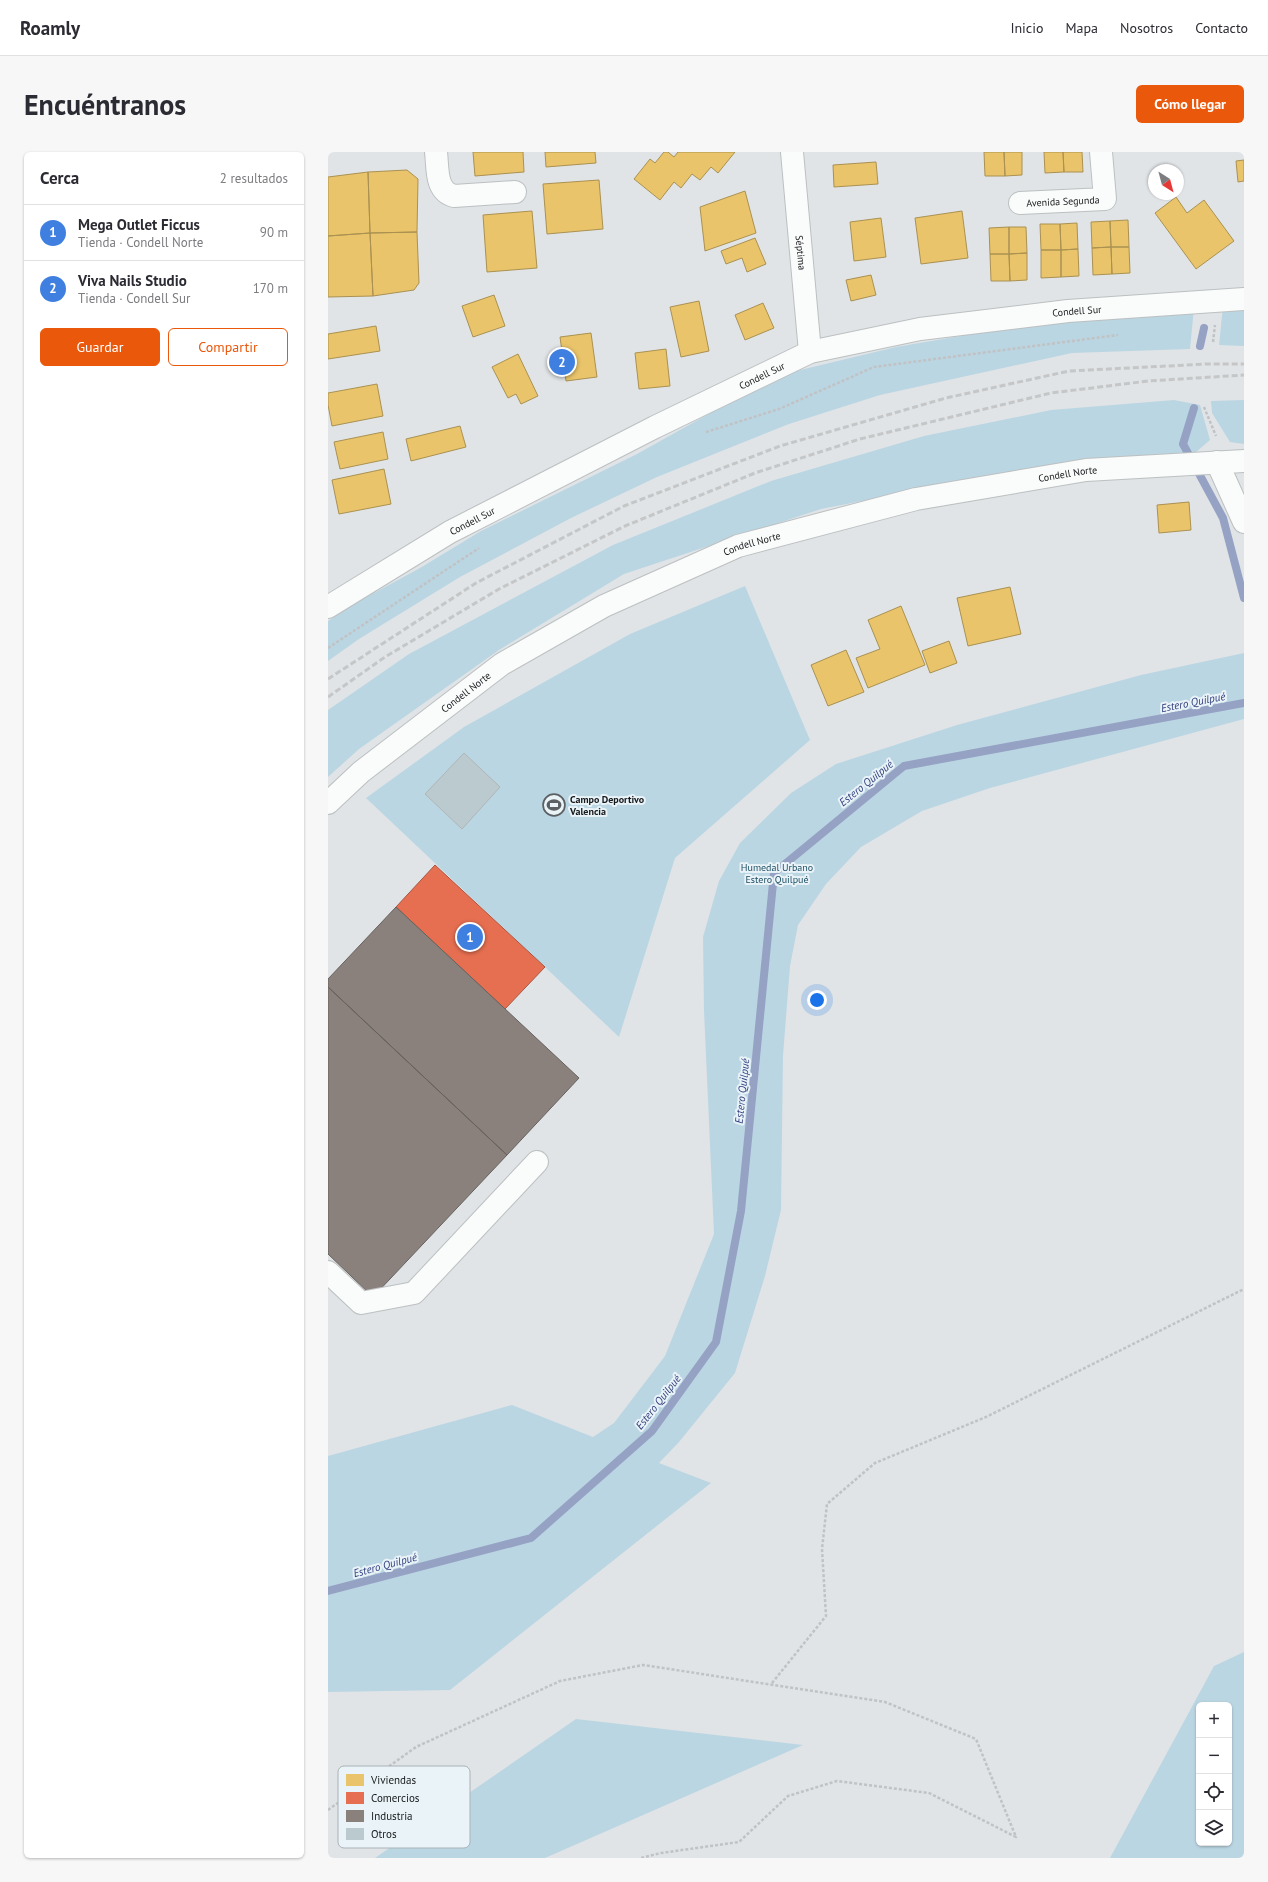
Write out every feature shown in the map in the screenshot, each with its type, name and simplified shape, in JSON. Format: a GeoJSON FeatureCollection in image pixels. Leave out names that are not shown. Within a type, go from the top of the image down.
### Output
{"type":"FeatureCollection","features":[{"type":"Feature","properties":{"kind":"street"},"geometry":{"type":"LineString","coordinates":[[436,152],[440,181],[442,187],[449,194],[454,196],[515,192]]}},
{"type":"Feature","properties":{"kind":"street","name":"Séptima"},"geometry":{"type":"LineString","coordinates":[[792,152],[810,352]]}},
{"type":"Feature","properties":{"kind":"street","name":"Avenida Segunda"},"geometry":{"type":"LineString","coordinates":[[1020,203],[1105,199],[1101,152]]}},
{"type":"Feature","properties":{"kind":"street","name":"Condell Sur"},"geometry":{"type":"LineString","coordinates":[[328,607],[450,532],[655,427],[810,352],[920,329],[974,322],[1068,311],[1244,299]]}},
{"type":"Feature","properties":{"kind":"street","name":"Condell Norte"},"geometry":{"type":"LineString","coordinates":[[328,803],[361,772],[502,664],[604,606],[738,546],[916,499],[1086,470],[1244,461]]}},
{"type":"Feature","properties":{"kind":"street"},"geometry":{"type":"LineString","coordinates":[[1217,462],[1244,522]]}},
{"type":"Feature","properties":{"kind":"street"},"geometry":{"type":"LineString","coordinates":[[328,1272],[361,1303],[414,1293],[537,1162]]}},
{"type":"Feature","properties":{"kind":"path"},"geometry":{"type":"LineString","coordinates":[[1208,323],[1216,322]]}},
{"type":"Feature","properties":{"kind":"path"},"geometry":{"type":"LineString","coordinates":[[699,435],[779,409],[874,367],[1122,334]]}},
{"type":"Feature","properties":{"kind":"path"},"geometry":{"type":"LineString","coordinates":[[1204,407],[1218,441],[1217,462]]}},
{"type":"Feature","properties":{"kind":"path"},"geometry":{"type":"LineString","coordinates":[[328,648],[482,546]]}},
{"type":"Feature","properties":{"kind":"path"},"geometry":{"type":"LineString","coordinates":[[772,1684],[826,1616],[822,1549],[827,1504],[875,1463],[986,1417],[1244,1289]]}},
{"type":"Feature","properties":{"kind":"path"},"geometry":{"type":"LineString","coordinates":[[389,1766],[416,1747],[560,1681],[643,1665],[885,1702],[976,1739],[1016,1837],[929,1793],[837,1781],[788,1796],[739,1842],[662,1853],[641,1858]]}},
{"type":"Feature","properties":{"kind":"path"},"geometry":{"type":"LineString","coordinates":[[328,1810],[338,1803]]}},
{"type":"Feature","properties":{"kind":"green space"},"geometry":{"type":"Polygon","coordinates":[[[1223,306],[1244,306],[1244,346],[1219,345],[1223,306]]]}},
{"type":"Feature","properties":{"kind":"green space"},"geometry":{"type":"Polygon","coordinates":[[[1194,308],[1190,349],[1072,353],[880,395],[789,424],[657,477],[571,518],[460,577],[359,639],[328,661],[328,621],[350,606],[420,568],[481,531],[637,454],[714,411],[796,371],[896,347],[984,332],[1110,313],[1194,308]]]}},
{"type":"Feature","properties":{"kind":"green space"},"geometry":{"type":"Polygon","coordinates":[[[1174,400],[1200,405],[1210,440],[1195,453],[1043,466],[821,509],[624,574],[499,650],[359,749],[328,777],[328,710],[409,654],[613,545],[771,481],[924,436],[1051,410],[1174,400]]]}},
{"type":"Feature","properties":{"kind":"green space"},"geometry":{"type":"Polygon","coordinates":[[[1244,400],[1244,444],[1230,442],[1212,413],[1211,401],[1244,400]]]}},
{"type":"Feature","properties":{"kind":"green space","name":"Campo Deportivo Valencia"},"geometry":{"type":"Polygon","coordinates":[[[745,586],[810,740],[675,858],[619,1037],[366,798],[464,727],[630,634],[745,586]]]}},
{"type":"Feature","properties":{"kind":"green space","name":"Humedal Urbano Estero Quilpué"},"geometry":{"type":"Polygon","coordinates":[[[1244,653],[1244,719],[990,788],[922,811],[861,847],[826,884],[798,925],[790,966],[783,1056],[781,1210],[765,1276],[735,1373],[679,1442],[659,1463],[711,1483],[450,1690],[328,1692],[328,1456],[512,1405],[593,1437],[614,1423],[665,1356],[714,1234],[704,1011],[703,937],[719,881],[740,843],[791,793],[836,764],[957,725],[1141,675],[1244,653]]]}},
{"type":"Feature","properties":{"kind":"green space"},"geometry":{"type":"Polygon","coordinates":[[[1244,1652],[1244,1858],[1110,1858],[1214,1666],[1244,1652]]]}},
{"type":"Feature","properties":{"kind":"green space"},"geometry":{"type":"Polygon","coordinates":[[[576,1719],[803,1745],[545,1858],[375,1858],[389,1848],[470,1848],[470,1792],[576,1719]]]}},
{"type":"Feature","properties":{"kind":"building: Viviendas"},"geometry":{"type":"Polygon","coordinates":[[[473,152],[523,152],[524,172],[475,176],[473,152]]]}},
{"type":"Feature","properties":{"kind":"building: Viviendas"},"geometry":{"type":"Polygon","coordinates":[[[545,152],[595,152],[596,163],[546,167],[545,152]]]}},
{"type":"Feature","properties":{"kind":"building: Viviendas"},"geometry":{"type":"Polygon","coordinates":[[[664,152],[668,152],[674,157],[678,152],[735,152],[718,173],[711,167],[700,180],[692,174],[681,188],[674,182],[660,200],[634,179],[650,159],[655,163],[664,152]]]}},
{"type":"Feature","properties":{"kind":"building: Viviendas"},"geometry":{"type":"Polygon","coordinates":[[[984,152],[1004,152],[1005,176],[985,176],[984,152]]]}},
{"type":"Feature","properties":{"kind":"building: Viviendas"},"geometry":{"type":"Polygon","coordinates":[[[1004,152],[1022,152],[1022,175],[1005,176],[1004,152]]]}},
{"type":"Feature","properties":{"kind":"building: Viviendas"},"geometry":{"type":"Polygon","coordinates":[[[1044,152],[1063,152],[1064,172],[1045,173],[1044,152]]]}},
{"type":"Feature","properties":{"kind":"building: Viviendas"},"geometry":{"type":"Polygon","coordinates":[[[1063,152],[1082,152],[1083,172],[1064,172],[1063,152]]]}},
{"type":"Feature","properties":{"kind":"building: Viviendas"},"geometry":{"type":"Polygon","coordinates":[[[1244,160],[1244,181],[1238,182],[1236,161],[1244,160]]]}},
{"type":"Feature","properties":{"kind":"building: Viviendas"},"geometry":{"type":"Polygon","coordinates":[[[876,162],[878,184],[834,187],[833,165],[876,162]]]}},
{"type":"Feature","properties":{"kind":"building: Viviendas"},"geometry":{"type":"Polygon","coordinates":[[[407,170],[418,179],[417,232],[370,233],[368,172],[407,170]]]}},
{"type":"Feature","properties":{"kind":"building: Viviendas"},"geometry":{"type":"Polygon","coordinates":[[[368,172],[370,233],[328,236],[328,177],[368,172]]]}},
{"type":"Feature","properties":{"kind":"building: Viviendas"},"geometry":{"type":"Polygon","coordinates":[[[599,180],[603,229],[547,234],[543,184],[599,180]]]}},
{"type":"Feature","properties":{"kind":"building: Viviendas"},"geometry":{"type":"Polygon","coordinates":[[[745,191],[756,233],[705,251],[700,207],[745,191]]]}},
{"type":"Feature","properties":{"kind":"building: Viviendas"},"geometry":{"type":"Polygon","coordinates":[[[1172,200],[1178,200],[1187,213],[1204,200],[1234,241],[1196,269],[1155,213],[1172,200]]]}},
{"type":"Feature","properties":{"kind":"building: Viviendas"},"geometry":{"type":"Polygon","coordinates":[[[532,211],[537,268],[487,272],[483,215],[532,211]]]}},
{"type":"Feature","properties":{"kind":"building: Viviendas"},"geometry":{"type":"Polygon","coordinates":[[[962,211],[968,258],[921,264],[915,218],[962,211]]]}},
{"type":"Feature","properties":{"kind":"building: Viviendas"},"geometry":{"type":"Polygon","coordinates":[[[881,218],[886,257],[854,261],[850,222],[881,218]]]}},
{"type":"Feature","properties":{"kind":"building: Viviendas"},"geometry":{"type":"Polygon","coordinates":[[[1128,220],[1129,247],[1111,247],[1110,221],[1128,220]]]}},
{"type":"Feature","properties":{"kind":"building: Viviendas"},"geometry":{"type":"Polygon","coordinates":[[[1110,221],[1111,247],[1092,248],[1091,222],[1110,221]]]}},
{"type":"Feature","properties":{"kind":"building: Viviendas"},"geometry":{"type":"Polygon","coordinates":[[[1077,223],[1078,249],[1061,250],[1060,224],[1077,223]]]}},
{"type":"Feature","properties":{"kind":"building: Viviendas"},"geometry":{"type":"Polygon","coordinates":[[[1040,224],[1060,224],[1061,250],[1041,250],[1040,224]]]}},
{"type":"Feature","properties":{"kind":"building: Viviendas"},"geometry":{"type":"Polygon","coordinates":[[[1009,227],[1026,227],[1027,253],[1009,254],[1009,227]]]}},
{"type":"Feature","properties":{"kind":"building: Viviendas"},"geometry":{"type":"Polygon","coordinates":[[[1009,227],[1009,254],[990,254],[989,228],[1009,227]]]}},
{"type":"Feature","properties":{"kind":"building: Viviendas"},"geometry":{"type":"Polygon","coordinates":[[[417,232],[419,283],[414,290],[373,296],[370,233],[417,232]]]}},
{"type":"Feature","properties":{"kind":"building: Viviendas"},"geometry":{"type":"Polygon","coordinates":[[[370,233],[373,296],[328,297],[328,236],[370,233]]]}},
{"type":"Feature","properties":{"kind":"building: Viviendas"},"geometry":{"type":"Polygon","coordinates":[[[755,238],[766,264],[747,272],[742,258],[726,264],[721,251],[755,238]]]}},
{"type":"Feature","properties":{"kind":"building: Viviendas"},"geometry":{"type":"Polygon","coordinates":[[[1111,247],[1129,247],[1130,273],[1112,274],[1111,247]]]}},
{"type":"Feature","properties":{"kind":"building: Viviendas"},"geometry":{"type":"Polygon","coordinates":[[[1111,247],[1112,274],[1093,275],[1092,248],[1111,247]]]}},
{"type":"Feature","properties":{"kind":"building: Viviendas"},"geometry":{"type":"Polygon","coordinates":[[[1078,249],[1079,276],[1061,277],[1061,250],[1078,249]]]}},
{"type":"Feature","properties":{"kind":"building: Viviendas"},"geometry":{"type":"Polygon","coordinates":[[[1041,250],[1061,250],[1061,277],[1041,278],[1041,250]]]}},
{"type":"Feature","properties":{"kind":"building: Viviendas"},"geometry":{"type":"Polygon","coordinates":[[[1027,253],[1027,280],[1010,281],[1009,254],[1027,253]]]}},
{"type":"Feature","properties":{"kind":"building: Viviendas"},"geometry":{"type":"Polygon","coordinates":[[[990,254],[1009,254],[1010,281],[991,281],[990,254]]]}},
{"type":"Feature","properties":{"kind":"building: Viviendas"},"geometry":{"type":"Polygon","coordinates":[[[871,275],[876,295],[851,301],[846,280],[871,275]]]}},
{"type":"Feature","properties":{"kind":"building: Viviendas"},"geometry":{"type":"Polygon","coordinates":[[[494,295],[505,326],[473,337],[462,306],[494,295]]]}},
{"type":"Feature","properties":{"kind":"building: Viviendas"},"geometry":{"type":"Polygon","coordinates":[[[699,301],[709,351],[681,357],[670,307],[699,301]]]}},
{"type":"Feature","properties":{"kind":"building: Viviendas"},"geometry":{"type":"Polygon","coordinates":[[[763,303],[774,328],[745,340],[735,315],[763,303]]]}},
{"type":"Feature","properties":{"kind":"building: Viviendas"},"geometry":{"type":"Polygon","coordinates":[[[376,326],[380,351],[328,359],[328,334],[376,326]]]}},
{"type":"Feature","properties":{"kind":"building: Viviendas"},"geometry":{"type":"Polygon","coordinates":[[[591,333],[597,377],[566,381],[560,337],[591,333]]]}},
{"type":"Feature","properties":{"kind":"building: Viviendas"},"geometry":{"type":"Polygon","coordinates":[[[666,349],[670,386],[639,389],[635,353],[666,349]]]}},
{"type":"Feature","properties":{"kind":"building: Viviendas"},"geometry":{"type":"Polygon","coordinates":[[[518,354],[538,396],[521,404],[516,394],[508,398],[492,367],[518,354]]]}},
{"type":"Feature","properties":{"kind":"building: Viviendas"},"geometry":{"type":"Polygon","coordinates":[[[377,384],[383,416],[332,426],[328,405],[328,393],[377,384]]]}},
{"type":"Feature","properties":{"kind":"building: Viviendas"},"geometry":{"type":"Polygon","coordinates":[[[460,426],[466,447],[411,461],[406,439],[460,426]]]}},
{"type":"Feature","properties":{"kind":"building: Viviendas"},"geometry":{"type":"Polygon","coordinates":[[[383,432],[388,459],[340,469],[334,442],[383,432]]]}},
{"type":"Feature","properties":{"kind":"building: Viviendas"},"geometry":{"type":"Polygon","coordinates":[[[384,469],[391,504],[339,514],[332,480],[384,469]]]}},
{"type":"Feature","properties":{"kind":"building: Viviendas"},"geometry":{"type":"Polygon","coordinates":[[[1189,502],[1191,530],[1159,533],[1157,505],[1189,502]]]}},
{"type":"Feature","properties":{"kind":"building: Viviendas"},"geometry":{"type":"Polygon","coordinates":[[[1010,587],[1021,634],[968,646],[957,598],[1010,587]]]}},
{"type":"Feature","properties":{"kind":"building: Viviendas"},"geometry":{"type":"Polygon","coordinates":[[[901,606],[925,665],[868,688],[856,658],[880,649],[868,620],[901,606]]]}},
{"type":"Feature","properties":{"kind":"building: Viviendas"},"geometry":{"type":"Polygon","coordinates":[[[949,641],[957,663],[930,673],[922,651],[949,641]]]}},
{"type":"Feature","properties":{"kind":"building: Viviendas"},"geometry":{"type":"Polygon","coordinates":[[[846,650],[864,692],[828,706],[811,665],[846,650]]]}},
{"type":"Feature","properties":{"kind":"building: Comercios"},"geometry":{"type":"Polygon","coordinates":[[[435,865],[545,967],[505,1009],[396,907],[435,865]]]}},
{"type":"Feature","properties":{"kind":"building: Industria"},"geometry":{"type":"Polygon","coordinates":[[[396,907],[579,1078],[507,1155],[328,987],[328,979],[396,907]]]}},
{"type":"Feature","properties":{"kind":"building: Industria"},"geometry":{"type":"Polygon","coordinates":[[[328,987],[507,1155],[373,1297],[328,1254],[328,987]]]}},
{"type":"Feature","properties":{"kind":"building: Otros"},"geometry":{"type":"Polygon","coordinates":[[[464,753],[500,787],[462,829],[425,794],[464,753]]]}},
{"type":"Feature","properties":{"kind":"waterway"},"geometry":{"type":"LineString","coordinates":[[1200,346],[1204,328]]}},
{"type":"Feature","properties":{"kind":"waterway"},"geometry":{"type":"LineString","coordinates":[[1194,408],[1183,444],[1223,518],[1244,598]]}},
{"type":"Feature","properties":{"kind":"waterway","name":"Estero Quilpué"},"geometry":{"type":"LineString","coordinates":[[328,1591],[531,1538],[652,1431],[716,1342],[741,1211],[774,873],[904,766],[1244,703]]}},
{"type":"Feature","properties":{"kind":"railway"},"geometry":{"type":"LineString","coordinates":[[328,679],[476,583],[624,506],[780,446],[946,398],[1069,371],[1207,364],[1244,364]]}},
{"type":"Feature","properties":{"kind":"railway"},"geometry":{"type":"LineString","coordinates":[[328,697],[385,657],[499,589],[625,526],[755,473],[860,439],[1051,393],[1148,381],[1244,375]]}},
{"type":"Feature","properties":{"kind":"place","name":"Viva Nails Studio"},"geometry":{"type":"Point","coordinates":[562,362]}},
{"type":"Feature","properties":{"kind":"place","name":"Campo Deportivo Valencia"},"geometry":{"type":"Point","coordinates":[554,805]}},
{"type":"Feature","properties":{"kind":"place","name":"Mega Outlet Ficcus"},"geometry":{"type":"Point","coordinates":[470,937]}}]}
